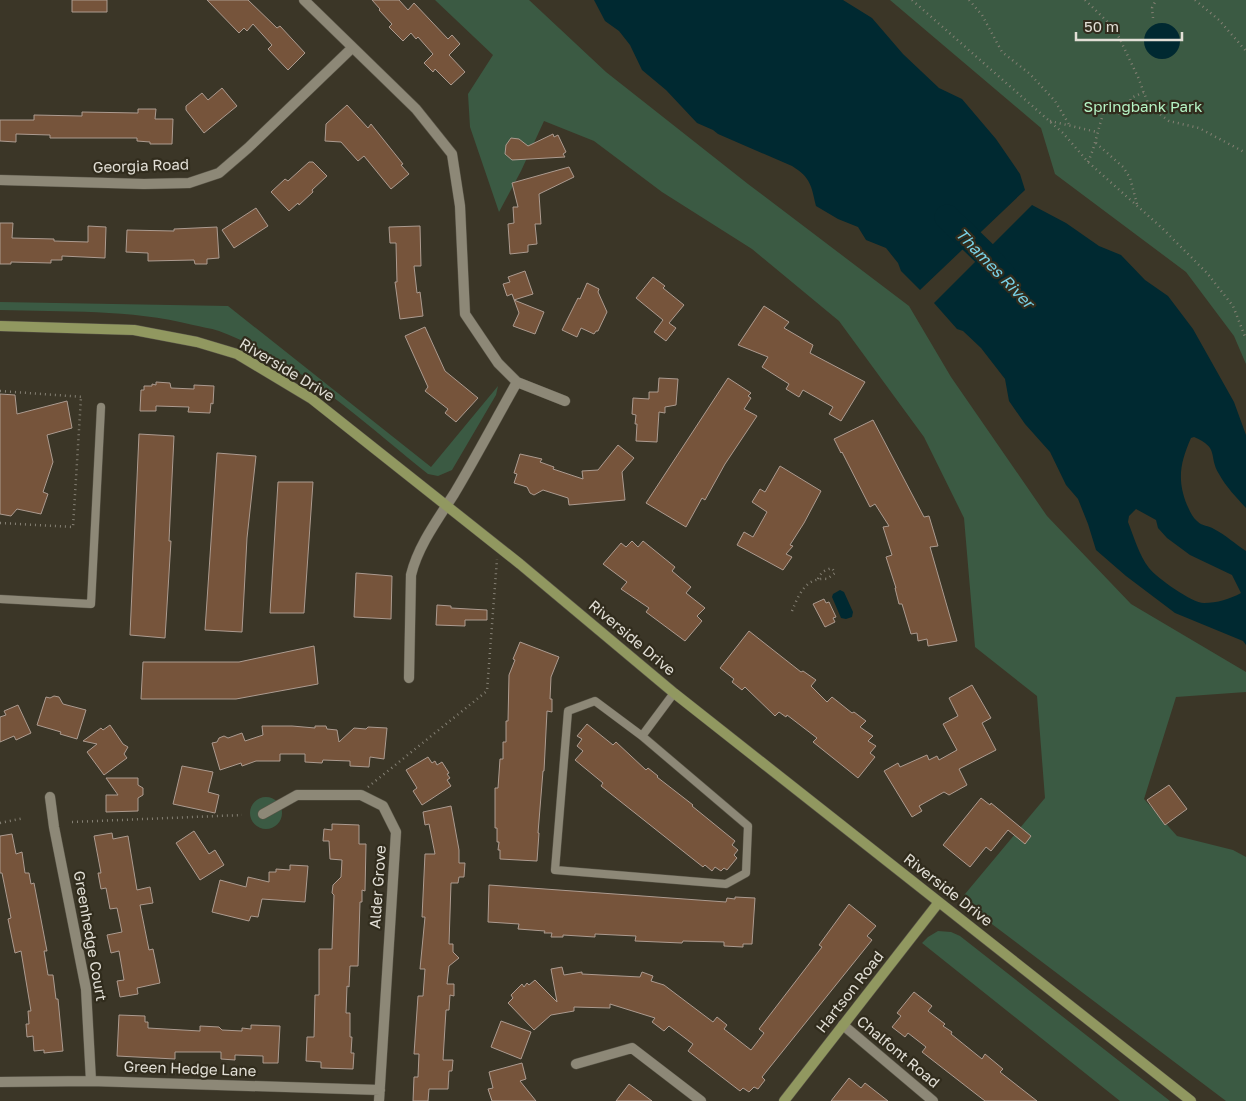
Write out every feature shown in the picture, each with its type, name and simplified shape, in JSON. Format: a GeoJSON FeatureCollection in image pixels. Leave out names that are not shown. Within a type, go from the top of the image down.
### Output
{"type":"FeatureCollection","features":[{"type":"Feature","properties":{"kind":"main road","name":"Riverside Drive"},"geometry":{"type":"LineString","coordinates":[[0,326],[134,330],[197,342],[237,354],[312,399],[503,550],[674,693],[1191,1101]]}},
{"type":"Feature","properties":{"kind":"main road","name":"Hartson Road"},"geometry":{"type":"LineString","coordinates":[[784,1101],[939,902]]}},
{"type":"Feature","properties":{"kind":"street"},"geometry":{"type":"LineString","coordinates":[[304,0],[416,109],[452,154],[460,206],[464,314],[498,363],[517,382],[565,401]]}},
{"type":"Feature","properties":{"kind":"street","name":"Georgia Road"},"geometry":{"type":"LineString","coordinates":[[0,180],[144,184],[189,182],[219,173],[248,148],[352,48]]}},
{"type":"Feature","properties":{"kind":"street"},"geometry":{"type":"LineString","coordinates":[[410,678],[411,576],[414,564],[517,382]]}},
{"type":"Feature","properties":{"kind":"street","name":"Alder Grove"},"geometry":{"type":"LineString","coordinates":[[263,814],[296,795],[361,795],[383,806],[396,832],[379,1101]]}},
{"type":"Feature","properties":{"kind":"street","name":"Greenhedge Court"},"geometry":{"type":"LineString","coordinates":[[50,797],[54,827],[86,988],[91,1081]]}},
{"type":"Feature","properties":{"kind":"street","name":"Chalfont Road"},"geometry":{"type":"LineString","coordinates":[[843,1026],[933,1101]]}},
{"type":"Feature","properties":{"kind":"street"},"geometry":{"type":"LineString","coordinates":[[576,1064],[632,1048],[700,1101]]}},
{"type":"Feature","properties":{"kind":"street","name":"Green Hedge Lane"},"geometry":{"type":"LineString","coordinates":[[0,1082],[91,1081],[380,1090]]}},
{"type":"Feature","properties":{"kind":"lane"},"geometry":{"type":"LineString","coordinates":[[0,599],[91,604],[101,407]]}},
{"type":"Feature","properties":{"kind":"lane"},"geometry":{"type":"LineString","coordinates":[[642,736],[674,693]]}},
{"type":"Feature","properties":{"kind":"lane"},"geometry":{"type":"LineString","coordinates":[[596,702],[642,736],[748,826],[746,873],[726,884],[555,870],[568,711],[596,702]]}},
{"type":"Feature","properties":{"kind":"path"},"geometry":{"type":"LineString","coordinates":[[912,0],[1063,133],[1088,162],[1138,206],[1207,274],[1233,306],[1246,339]]}},
{"type":"Feature","properties":{"kind":"path"},"geometry":{"type":"LineString","coordinates":[[969,0],[982,15],[1002,52],[1030,74],[1055,101],[1070,126]]}},
{"type":"Feature","properties":{"kind":"path"},"geometry":{"type":"LineString","coordinates":[[1085,0],[1115,29],[1138,77],[1149,106],[1169,122],[1199,128],[1246,153]]}},
{"type":"Feature","properties":{"kind":"path"},"geometry":{"type":"LineString","coordinates":[[1153,18],[1152,8],[1156,0]]}},
{"type":"Feature","properties":{"kind":"path"},"geometry":{"type":"LineString","coordinates":[[1196,0],[1219,20],[1246,51]]}},
{"type":"Feature","properties":{"kind":"path"},"geometry":{"type":"LineString","coordinates":[[1088,162],[1096,143],[1097,132],[1105,109],[1127,116],[1131,98],[1144,92]]}},
{"type":"Feature","properties":{"kind":"path"},"geometry":{"type":"LineString","coordinates":[[1049,121],[1097,132]]}},
{"type":"Feature","properties":{"kind":"path"},"geometry":{"type":"LineString","coordinates":[[1096,143],[1123,167],[1130,178],[1138,206]]}},
{"type":"Feature","properties":{"kind":"path"},"geometry":{"type":"LineString","coordinates":[[0,392],[83,397],[73,527],[0,523]]}},
{"type":"Feature","properties":{"kind":"path"},"geometry":{"type":"LineString","coordinates":[[361,795],[370,784],[486,691],[496,561],[503,550]]}},
{"type":"Feature","properties":{"kind":"path"},"geometry":{"type":"LineString","coordinates":[[792,611],[803,587],[818,579],[828,579],[835,573],[835,570],[832,568],[825,570],[818,579]]}},
{"type":"Feature","properties":{"kind":"path"},"geometry":{"type":"LineString","coordinates":[[72,822],[242,815]]}},
{"type":"Feature","properties":{"kind":"path"},"geometry":{"type":"LineString","coordinates":[[0,823],[24,818]]}},
{"type":"Feature","properties":{"kind":"green space"},"geometry":{"type":"Polygon","coordinates":[[[435,0],[529,0],[606,72],[748,184],[909,306],[951,377],[1047,516],[1131,604],[1246,672],[1246,692],[1176,697],[1144,799],[1177,836],[1233,850],[1246,857],[1246,1101],[1226,1101],[960,900],[1045,798],[1037,696],[975,647],[964,518],[924,437],[839,321],[752,249],[662,192],[594,141],[544,121],[521,171],[499,212],[470,127],[468,94],[493,55],[435,0]]]}},
{"type":"Feature","properties":{"kind":"green space","name":"Springbank Park"},"geometry":{"type":"Polygon","coordinates":[[[890,0],[1246,0],[1246,364],[1234,336],[1186,272],[1055,174],[1041,128],[890,0]]]}},
{"type":"Feature","properties":{"kind":"green space"},"geometry":{"type":"Polygon","coordinates":[[[0,302],[228,306],[431,467],[498,386],[496,395],[452,470],[438,476],[428,474],[354,413],[303,375],[248,344],[219,331],[145,316],[73,311],[0,310],[0,302]]]}},
{"type":"Feature","properties":{"kind":"green space"},"geometry":{"type":"Polygon","coordinates":[[[266,797],[272,798],[277,802],[281,807],[281,819],[277,824],[272,828],[266,829],[260,828],[255,824],[251,819],[250,813],[251,807],[255,802],[260,798],[266,797]]]}},
{"type":"Feature","properties":{"kind":"green space"},"geometry":{"type":"Polygon","coordinates":[[[938,931],[951,932],[960,936],[1170,1101],[1120,1101],[922,943],[938,931]]]}},
{"type":"Feature","properties":{"kind":"water"},"geometry":{"type":"Polygon","coordinates":[[[594,0],[843,0],[872,18],[903,54],[939,88],[962,99],[996,139],[1020,174],[1025,190],[920,290],[901,271],[898,263],[886,248],[866,240],[858,227],[838,219],[816,206],[807,178],[798,170],[697,123],[666,90],[642,70],[630,45],[619,31],[605,21],[594,0]]]}},
{"type":"Feature","properties":{"kind":"water"},"geometry":{"type":"Polygon","coordinates":[[[1162,23],[1169,24],[1175,28],[1179,34],[1179,48],[1175,54],[1169,58],[1162,59],[1155,58],[1149,54],[1145,48],[1144,41],[1145,34],[1149,28],[1155,24],[1162,23]]]}},
{"type":"Feature","properties":{"kind":"water"},"geometry":{"type":"Polygon","coordinates":[[[1032,205],[1066,223],[1099,246],[1121,255],[1145,280],[1168,296],[1193,329],[1234,402],[1246,435],[1246,508],[1222,479],[1210,449],[1202,441],[1194,437],[1191,438],[1184,456],[1181,479],[1187,505],[1195,519],[1201,524],[1218,531],[1246,551],[1246,645],[1243,641],[1175,613],[1126,576],[1096,550],[1078,499],[1066,485],[1050,452],[1025,424],[1009,401],[1005,379],[981,348],[963,331],[957,329],[934,303],[1032,205]],[[1136,509],[1129,516],[1128,522],[1142,557],[1159,578],[1183,595],[1204,603],[1223,600],[1241,593],[1232,575],[1190,555],[1167,538],[1158,528],[1156,520],[1136,509]]]}},
{"type":"Feature","properties":{"kind":"water"},"geometry":{"type":"Polygon","coordinates":[[[840,590],[844,592],[853,612],[852,617],[846,619],[841,618],[832,597],[833,594],[840,590]]]}},
{"type":"Feature","properties":{"kind":"building"},"geometry":{"type":"Polygon","coordinates":[[[72,0],[107,0],[107,12],[72,12],[72,0]]]}},
{"type":"Feature","properties":{"kind":"building"},"geometry":{"type":"Polygon","coordinates":[[[207,0],[248,0],[277,28],[280,26],[305,53],[288,70],[268,49],[272,45],[253,24],[247,31],[244,28],[239,33],[207,0]]]}},
{"type":"Feature","properties":{"kind":"building"},"geometry":{"type":"Polygon","coordinates":[[[372,0],[399,0],[408,10],[414,3],[448,39],[452,35],[460,44],[449,55],[465,72],[451,85],[435,69],[433,72],[424,63],[433,54],[418,37],[416,39],[411,33],[403,41],[389,27],[392,24],[372,0]]]}},
{"type":"Feature","properties":{"kind":"building"},"geometry":{"type":"Polygon","coordinates":[[[222,88],[237,106],[204,133],[186,110],[186,106],[202,93],[208,100],[222,88]]]}},
{"type":"Feature","properties":{"kind":"building"},"geometry":{"type":"Polygon","coordinates":[[[347,105],[368,128],[371,124],[409,174],[391,189],[364,156],[358,161],[341,142],[325,141],[326,124],[347,105]]]}},
{"type":"Feature","properties":{"kind":"building"},"geometry":{"type":"Polygon","coordinates":[[[138,109],[156,109],[155,119],[173,119],[172,144],[150,144],[150,142],[137,141],[137,138],[50,138],[50,135],[16,134],[16,142],[0,141],[0,120],[34,120],[34,115],[82,116],[82,112],[138,113],[138,109]]]}},
{"type":"Feature","properties":{"kind":"building"},"geometry":{"type":"Polygon","coordinates":[[[553,134],[554,137],[558,135],[566,152],[563,154],[565,157],[512,160],[505,154],[506,145],[511,138],[519,139],[528,146],[553,134]]]}},
{"type":"Feature","properties":{"kind":"building"},"geometry":{"type":"Polygon","coordinates":[[[309,162],[313,162],[327,176],[299,205],[298,203],[289,211],[271,192],[285,179],[288,181],[309,162]]]}},
{"type":"Feature","properties":{"kind":"building"},"geometry":{"type":"Polygon","coordinates":[[[569,167],[574,177],[539,194],[541,224],[535,224],[537,244],[528,245],[528,252],[510,254],[508,224],[514,223],[513,207],[518,207],[512,183],[569,167]]]}},
{"type":"Feature","properties":{"kind":"building"},"geometry":{"type":"Polygon","coordinates":[[[256,208],[268,226],[234,248],[222,230],[256,208]]]}},
{"type":"Feature","properties":{"kind":"building"},"geometry":{"type":"Polygon","coordinates":[[[0,223],[13,223],[12,238],[54,239],[54,241],[88,242],[88,226],[106,227],[105,258],[62,256],[62,260],[51,260],[51,263],[11,262],[11,264],[0,264],[0,223]]]}},
{"type":"Feature","properties":{"kind":"building"},"geometry":{"type":"Polygon","coordinates":[[[420,226],[421,266],[414,266],[417,293],[420,292],[423,316],[400,319],[395,282],[397,282],[396,243],[390,243],[389,227],[420,226]]]}},
{"type":"Feature","properties":{"kind":"building"},"geometry":{"type":"Polygon","coordinates":[[[217,227],[219,258],[207,259],[207,264],[195,264],[194,260],[148,261],[148,253],[126,252],[127,230],[174,231],[174,229],[217,227]]]}},
{"type":"Feature","properties":{"kind":"building"},"geometry":{"type":"Polygon","coordinates":[[[525,271],[533,294],[514,300],[512,294],[507,296],[503,284],[510,282],[508,277],[525,271]]]}},
{"type":"Feature","properties":{"kind":"building"},"geometry":{"type":"Polygon","coordinates":[[[653,277],[684,305],[669,323],[676,328],[666,341],[654,332],[663,320],[636,298],[653,277]]]}},
{"type":"Feature","properties":{"kind":"building"},"geometry":{"type":"Polygon","coordinates":[[[587,283],[599,289],[598,292],[607,312],[598,331],[594,334],[581,328],[577,337],[562,330],[587,283]]]}},
{"type":"Feature","properties":{"kind":"building"},"geometry":{"type":"Polygon","coordinates":[[[514,300],[544,312],[535,334],[513,326],[519,313],[514,300]]]}},
{"type":"Feature","properties":{"kind":"building"},"geometry":{"type":"Polygon","coordinates":[[[764,306],[789,322],[784,328],[813,345],[810,353],[865,382],[841,421],[829,414],[833,407],[803,390],[799,397],[786,389],[789,384],[762,367],[768,357],[738,345],[764,306]]]}},
{"type":"Feature","properties":{"kind":"building"},"geometry":{"type":"Polygon","coordinates":[[[425,327],[445,371],[478,398],[456,422],[445,413],[448,409],[425,391],[428,387],[405,336],[425,327]]]}},
{"type":"Feature","properties":{"kind":"building"},"geometry":{"type":"Polygon","coordinates":[[[659,378],[678,379],[676,405],[665,407],[665,413],[659,412],[657,442],[636,441],[637,424],[635,424],[636,415],[632,414],[633,398],[649,399],[649,392],[658,392],[659,378]]]}},
{"type":"Feature","properties":{"kind":"building"},"geometry":{"type":"Polygon","coordinates":[[[728,378],[751,393],[748,396],[751,398],[744,409],[757,416],[725,464],[705,500],[702,498],[686,527],[646,503],[728,378]]]}},
{"type":"Feature","properties":{"kind":"building"},"geometry":{"type":"Polygon","coordinates":[[[156,382],[170,383],[171,388],[194,389],[194,385],[214,386],[213,404],[211,403],[210,413],[188,412],[189,407],[156,406],[156,411],[140,411],[141,390],[144,390],[144,386],[156,385],[156,382]]]}},
{"type":"Feature","properties":{"kind":"building"},"geometry":{"type":"Polygon","coordinates":[[[0,394],[15,395],[17,414],[67,401],[72,428],[47,435],[53,462],[43,492],[48,494],[41,514],[17,509],[11,516],[0,514],[0,394]]]}},
{"type":"Feature","properties":{"kind":"building"},"geometry":{"type":"Polygon","coordinates":[[[873,420],[924,517],[929,516],[938,546],[930,547],[957,641],[928,646],[927,639],[918,641],[917,633],[911,634],[902,604],[899,604],[886,557],[892,555],[883,527],[889,526],[875,504],[870,507],[834,439],[873,420]]]}},
{"type":"Feature","properties":{"kind":"building"},"geometry":{"type":"Polygon","coordinates":[[[139,434],[174,436],[169,541],[171,541],[165,638],[130,635],[139,434]]]}},
{"type":"Feature","properties":{"kind":"building"},"geometry":{"type":"Polygon","coordinates":[[[618,445],[634,458],[622,472],[625,500],[569,505],[568,498],[543,490],[534,495],[530,493],[527,487],[514,483],[517,474],[514,473],[520,454],[542,459],[540,462],[554,467],[553,469],[583,479],[582,471],[598,470],[618,445]]]}},
{"type":"Feature","properties":{"kind":"building"},"geometry":{"type":"Polygon","coordinates":[[[217,453],[256,456],[247,538],[242,632],[205,630],[217,453]]]}},
{"type":"Feature","properties":{"kind":"building"},"geometry":{"type":"Polygon","coordinates":[[[780,466],[821,491],[790,545],[793,546],[786,554],[792,557],[783,570],[737,545],[744,532],[753,537],[767,512],[752,502],[760,489],[765,492],[780,466]]]}},
{"type":"Feature","properties":{"kind":"building"},"geometry":{"type":"Polygon","coordinates":[[[278,482],[313,482],[304,613],[270,613],[278,482]]]}},
{"type":"Feature","properties":{"kind":"building"},"geometry":{"type":"Polygon","coordinates":[[[632,541],[638,547],[643,541],[675,567],[672,571],[691,587],[686,593],[705,608],[697,616],[702,621],[685,641],[646,612],[649,608],[621,589],[627,582],[603,564],[621,543],[626,547],[632,541]]]}},
{"type":"Feature","properties":{"kind":"building"},"geometry":{"type":"Polygon","coordinates":[[[356,573],[392,576],[391,619],[354,617],[356,573]]]}},
{"type":"Feature","properties":{"kind":"building"},"geometry":{"type":"Polygon","coordinates":[[[824,599],[826,603],[829,602],[836,617],[833,618],[835,622],[825,627],[813,604],[824,599]]]}},
{"type":"Feature","properties":{"kind":"building"},"geometry":{"type":"Polygon","coordinates":[[[437,605],[451,606],[451,608],[487,610],[487,620],[465,620],[465,626],[436,625],[437,605]]]}},
{"type":"Feature","properties":{"kind":"building"},"geometry":{"type":"Polygon","coordinates":[[[749,631],[801,672],[803,671],[816,680],[811,686],[827,702],[832,697],[852,713],[854,712],[866,721],[860,727],[873,736],[868,741],[876,746],[870,753],[875,757],[858,778],[813,742],[817,738],[787,715],[786,717],[779,712],[775,716],[745,687],[742,690],[732,682],[734,679],[720,668],[749,631]]]}},
{"type":"Feature","properties":{"kind":"building"},"geometry":{"type":"Polygon","coordinates":[[[520,642],[559,657],[551,677],[550,699],[552,699],[552,712],[547,711],[537,861],[500,859],[497,828],[495,828],[495,788],[498,788],[500,759],[503,759],[503,742],[506,742],[509,675],[520,642]]]}},
{"type":"Feature","properties":{"kind":"building"},"geometry":{"type":"Polygon","coordinates":[[[314,646],[318,684],[236,699],[141,699],[143,662],[239,662],[314,646]]]}},
{"type":"Feature","properties":{"kind":"building"},"geometry":{"type":"Polygon","coordinates":[[[972,685],[991,718],[982,723],[996,750],[959,769],[967,785],[949,795],[944,792],[919,806],[922,811],[912,817],[884,771],[898,763],[900,767],[927,755],[929,760],[937,756],[939,760],[957,750],[943,724],[958,716],[949,698],[972,685]]]}},
{"type":"Feature","properties":{"kind":"building"},"geometry":{"type":"Polygon","coordinates":[[[46,697],[59,697],[63,704],[86,710],[77,739],[37,725],[46,697]]]}},
{"type":"Feature","properties":{"kind":"building"},"geometry":{"type":"Polygon","coordinates":[[[18,705],[31,733],[16,740],[14,736],[0,742],[0,717],[6,715],[4,711],[18,705]]]}},
{"type":"Feature","properties":{"kind":"building"},"geometry":{"type":"Polygon","coordinates":[[[587,724],[613,745],[616,742],[646,770],[648,768],[735,841],[732,845],[738,850],[734,855],[737,858],[727,870],[724,868],[721,871],[715,867],[712,871],[705,865],[703,867],[601,786],[603,783],[575,760],[583,751],[577,746],[582,739],[577,736],[587,724]]]}},
{"type":"Feature","properties":{"kind":"building"},"geometry":{"type":"Polygon","coordinates":[[[110,725],[123,744],[128,747],[124,754],[127,758],[104,775],[87,752],[97,744],[83,741],[101,728],[103,730],[110,725]]]}},
{"type":"Feature","properties":{"kind":"building"},"geometry":{"type":"Polygon","coordinates":[[[262,726],[315,728],[315,726],[326,726],[327,729],[337,730],[339,742],[354,728],[387,728],[384,759],[370,757],[369,767],[350,766],[350,761],[323,760],[322,763],[305,762],[305,754],[280,754],[280,761],[256,761],[242,766],[241,763],[220,770],[212,743],[217,742],[219,738],[224,736],[228,738],[242,733],[245,741],[263,735],[262,726]]]}},
{"type":"Feature","properties":{"kind":"building"},"geometry":{"type":"Polygon","coordinates":[[[428,757],[432,763],[435,761],[437,765],[442,762],[449,773],[447,774],[450,778],[447,780],[451,786],[422,805],[413,791],[417,788],[406,770],[428,757]]]}},
{"type":"Feature","properties":{"kind":"building"},"geometry":{"type":"Polygon","coordinates":[[[182,766],[213,772],[208,792],[219,795],[215,813],[173,804],[182,766]]]}},
{"type":"Feature","properties":{"kind":"building"},"geometry":{"type":"Polygon","coordinates":[[[106,778],[138,778],[138,785],[143,788],[143,795],[138,798],[138,811],[106,812],[106,795],[118,795],[106,778]]]}},
{"type":"Feature","properties":{"kind":"building"},"geometry":{"type":"Polygon","coordinates":[[[1169,785],[1187,809],[1165,825],[1147,800],[1169,785]]]}},
{"type":"Feature","properties":{"kind":"building"},"geometry":{"type":"Polygon","coordinates":[[[981,798],[990,805],[991,803],[1031,836],[1025,844],[1008,830],[991,851],[986,847],[970,867],[943,845],[981,798]]]}},
{"type":"Feature","properties":{"kind":"building"},"geometry":{"type":"Polygon","coordinates":[[[451,806],[459,850],[459,863],[465,863],[464,877],[459,877],[458,883],[451,883],[449,944],[453,944],[453,952],[459,958],[449,966],[447,984],[454,984],[454,996],[450,995],[449,1010],[446,1010],[443,1060],[453,1060],[452,1071],[449,1071],[448,1089],[429,1089],[428,1101],[413,1101],[414,1077],[418,1077],[419,1054],[414,1054],[418,996],[423,996],[425,969],[420,969],[425,917],[422,917],[425,854],[435,854],[429,824],[425,825],[423,812],[451,806]]]}},
{"type":"Feature","properties":{"kind":"building"},"geometry":{"type":"Polygon","coordinates":[[[332,824],[359,825],[359,844],[366,844],[365,891],[362,890],[362,902],[360,902],[358,966],[350,966],[349,987],[347,986],[346,1013],[350,1013],[351,1053],[354,1053],[353,1069],[321,1068],[321,1062],[306,1061],[307,1037],[314,1037],[315,995],[319,995],[319,949],[332,949],[333,885],[341,877],[342,860],[330,859],[329,841],[323,841],[324,829],[332,830],[332,824]]]}},
{"type":"Feature","properties":{"kind":"building"},"geometry":{"type":"Polygon","coordinates":[[[194,831],[209,854],[215,850],[224,865],[200,880],[176,843],[194,831]]]}},
{"type":"Feature","properties":{"kind":"building"},"geometry":{"type":"Polygon","coordinates":[[[112,833],[113,839],[128,836],[137,890],[150,887],[153,903],[140,905],[149,950],[153,949],[160,983],[137,988],[138,994],[120,997],[117,981],[124,980],[119,951],[111,953],[107,935],[122,932],[117,908],[110,909],[106,888],[101,889],[98,873],[101,873],[94,836],[112,833]]]}},
{"type":"Feature","properties":{"kind":"building"},"geometry":{"type":"Polygon","coordinates":[[[12,834],[16,854],[22,852],[25,873],[29,873],[31,884],[34,883],[47,951],[44,951],[48,975],[53,975],[56,999],[58,999],[63,1051],[44,1053],[44,1050],[34,1051],[33,1036],[27,1037],[28,1011],[31,1011],[21,951],[15,953],[8,919],[11,918],[2,873],[0,873],[0,836],[12,834]]]}},
{"type":"Feature","properties":{"kind":"building"},"geometry":{"type":"Polygon","coordinates":[[[290,865],[308,866],[305,902],[262,899],[258,917],[251,916],[249,921],[212,912],[220,880],[246,887],[248,877],[269,882],[269,872],[276,872],[276,869],[290,870],[290,865]]]}},
{"type":"Feature","properties":{"kind":"building"},"geometry":{"type":"Polygon","coordinates":[[[489,885],[726,902],[727,898],[755,898],[752,944],[743,944],[743,947],[724,946],[724,942],[635,941],[636,936],[595,934],[595,937],[563,935],[563,937],[551,937],[552,933],[544,933],[545,931],[518,929],[519,924],[488,922],[489,885]]]}},
{"type":"Feature","properties":{"kind":"building"},"geometry":{"type":"Polygon","coordinates":[[[849,904],[876,926],[867,936],[872,940],[762,1077],[765,1080],[758,1089],[754,1087],[749,1092],[743,1088],[740,1091],[688,1051],[693,1044],[669,1026],[664,1031],[652,1022],[655,1018],[610,1004],[610,1008],[574,1007],[574,1011],[551,1015],[534,1030],[508,1003],[513,998],[511,995],[522,984],[524,987],[527,983],[529,985],[535,980],[557,1002],[551,969],[562,967],[564,975],[582,972],[582,974],[640,977],[642,972],[653,976],[651,981],[664,985],[713,1022],[717,1017],[727,1025],[724,1029],[751,1050],[764,1033],[759,1029],[822,947],[819,945],[849,904]]]}},
{"type":"Feature","properties":{"kind":"building"},"geometry":{"type":"Polygon","coordinates":[[[914,992],[932,1006],[928,1011],[945,1024],[943,1026],[952,1032],[951,1034],[982,1059],[985,1054],[1003,1069],[1000,1072],[1037,1101],[985,1101],[922,1052],[926,1047],[908,1033],[905,1037],[892,1027],[901,1016],[897,1013],[914,992]]]}},
{"type":"Feature","properties":{"kind":"building"},"geometry":{"type":"Polygon","coordinates":[[[119,1015],[145,1016],[148,1028],[200,1031],[200,1026],[242,1031],[242,1028],[251,1029],[251,1025],[280,1026],[278,1063],[263,1063],[263,1056],[235,1055],[235,1060],[221,1059],[221,1052],[175,1052],[175,1059],[117,1056],[119,1015]]]}},
{"type":"Feature","properties":{"kind":"building"},"geometry":{"type":"Polygon","coordinates":[[[501,1021],[531,1032],[521,1059],[491,1047],[501,1021]]]}},
{"type":"Feature","properties":{"kind":"building"},"geometry":{"type":"Polygon","coordinates":[[[522,1063],[526,1079],[520,1081],[536,1101],[492,1101],[488,1089],[493,1088],[489,1072],[522,1063]]]}},
{"type":"Feature","properties":{"kind":"building"},"geometry":{"type":"Polygon","coordinates":[[[849,1078],[861,1088],[865,1083],[888,1101],[831,1101],[849,1078]]]}},
{"type":"Feature","properties":{"kind":"building"},"geometry":{"type":"Polygon","coordinates":[[[629,1084],[652,1101],[616,1101],[629,1084]]]}},
{"type":"Feature","properties":{"kind":"waterway","name":"Thames River"},"geometry":{"type":"LineString","coordinates":[[947,217],[984,253],[1006,278]]}}]}
